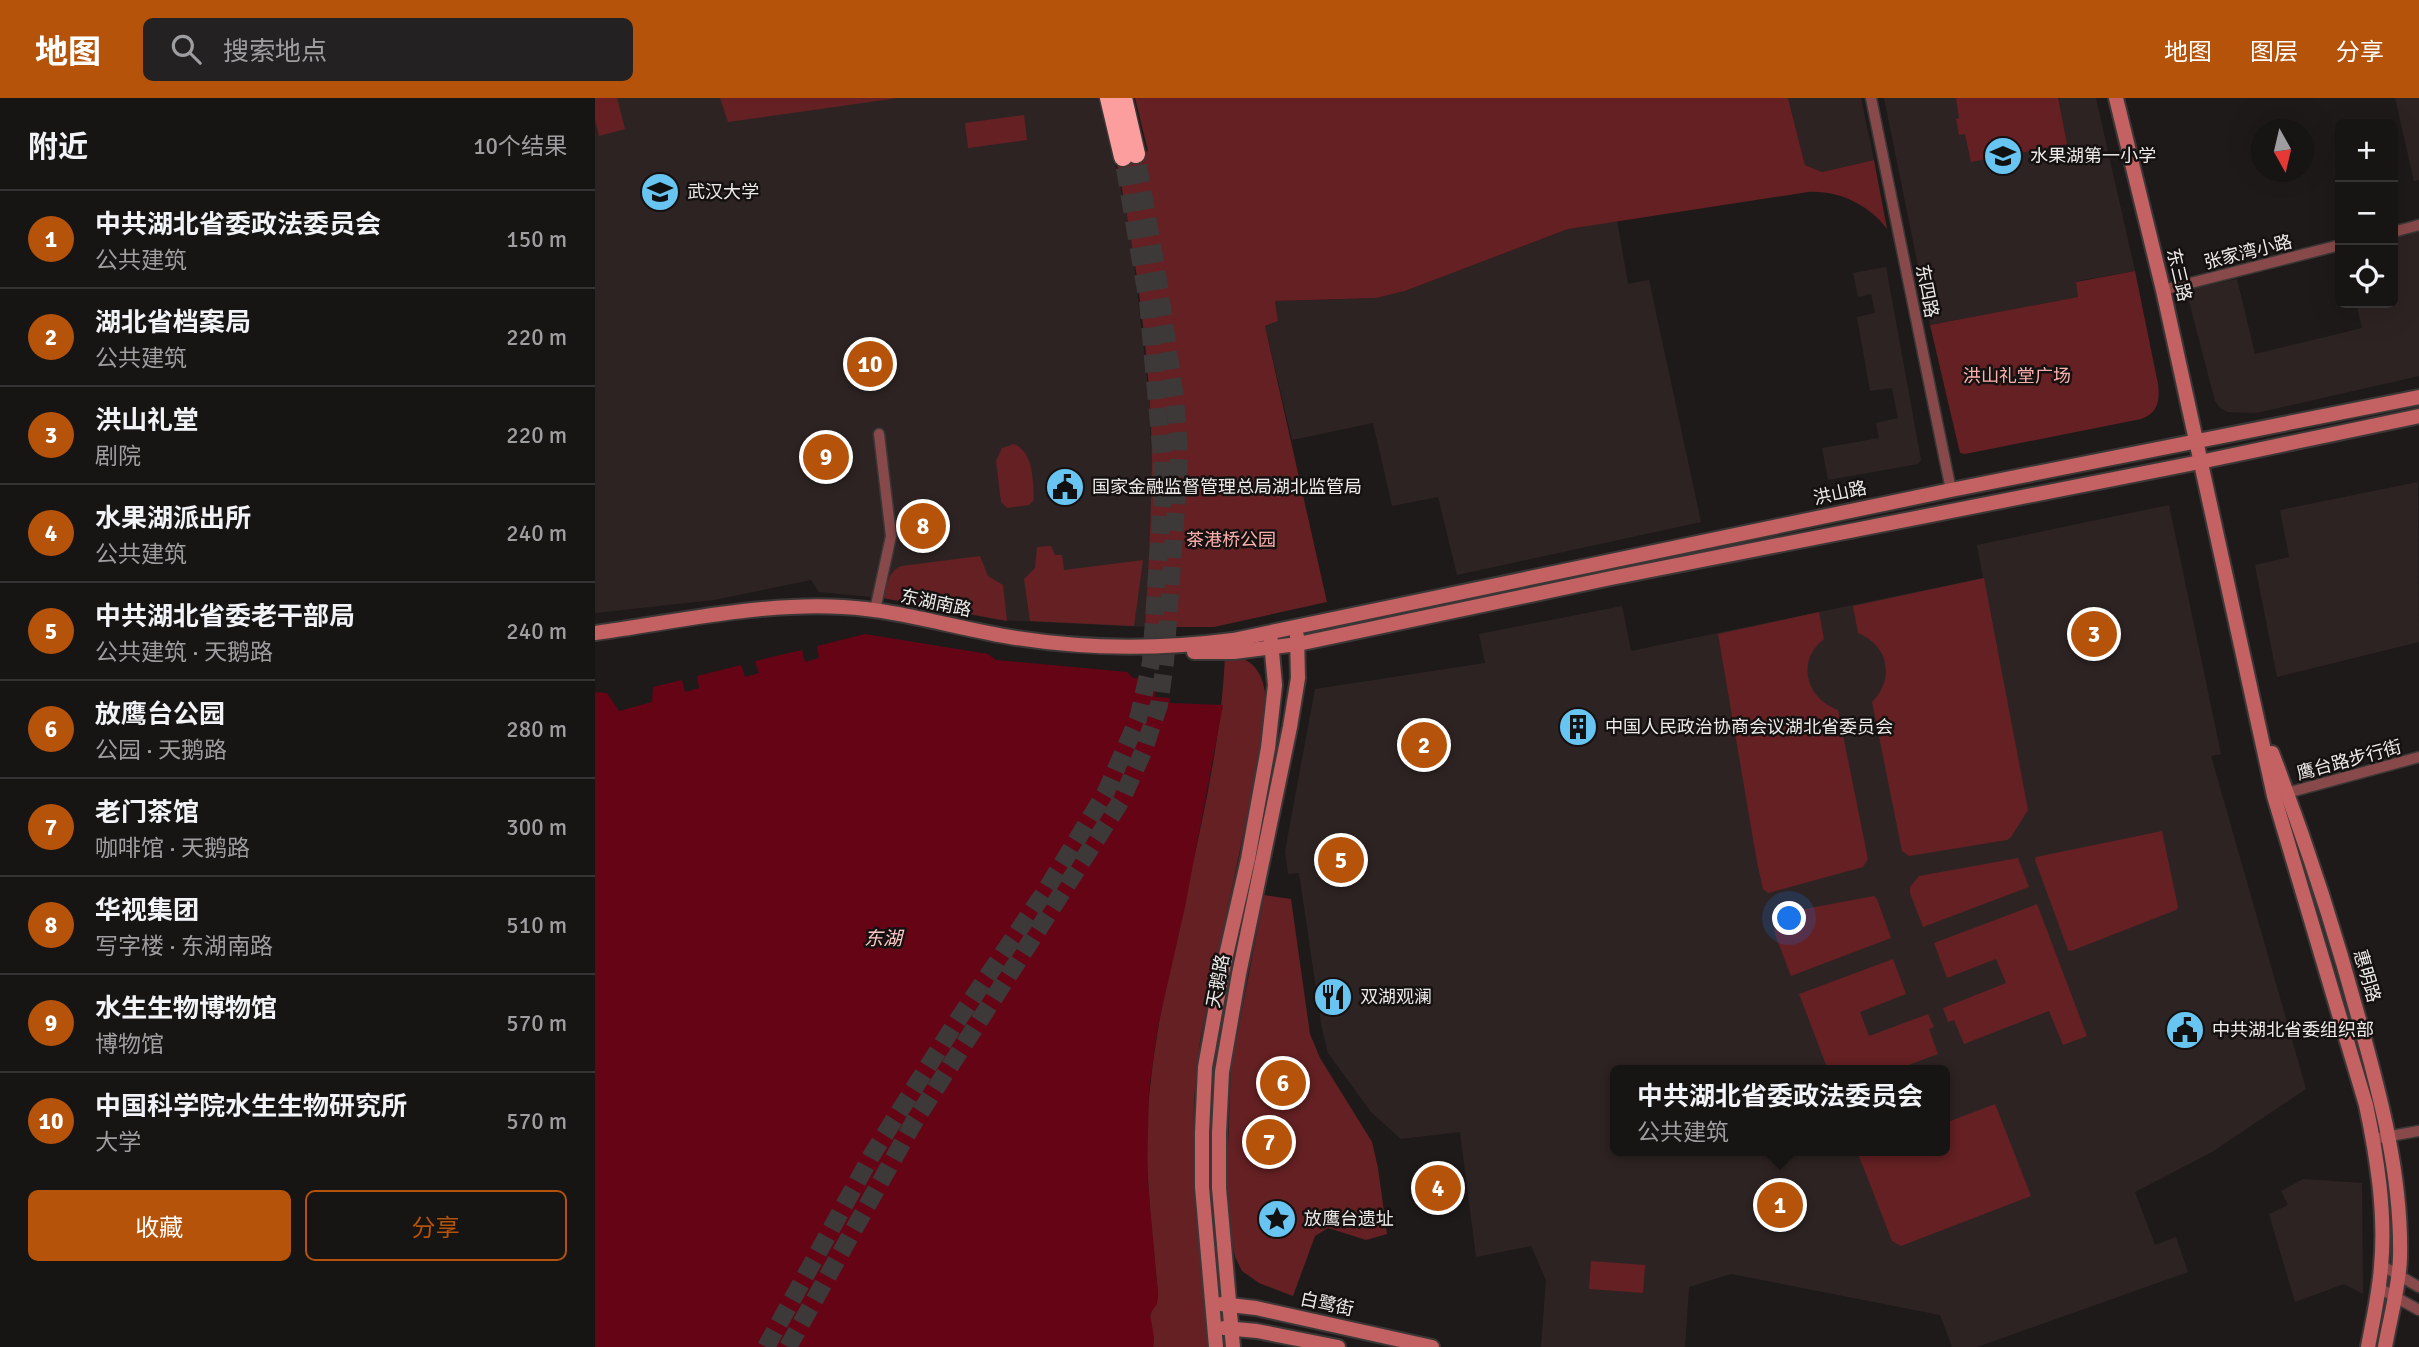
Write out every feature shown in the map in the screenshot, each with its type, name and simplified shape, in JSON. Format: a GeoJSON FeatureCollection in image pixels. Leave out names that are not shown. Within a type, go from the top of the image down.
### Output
{"type":"FeatureCollection","features":[{"type":"Feature","properties":{"kind":"highway"},"geometry":{"type":"LineString","coordinates":[[1109,98],[1130,156],[1122,98]]}},
{"type":"Feature","properties":{"kind":"main road","name":"东三路"},"geometry":{"type":"LineString","coordinates":[[2116,98],[2163,290],[2200,462]]}},
{"type":"Feature","properties":{"kind":"main road","name":"洪山路"},"geometry":{"type":"LineString","coordinates":[[1271,640],[1296,627],[1951,490],[2419,397]]}},
{"type":"Feature","properties":{"kind":"main road"},"geometry":{"type":"LineString","coordinates":[[1271,640],[1299,644],[1611,578],[2419,416]]}},
{"type":"Feature","properties":{"kind":"main road","name":"惠明路"},"geometry":{"type":"LineString","coordinates":[[2200,462],[2274,796],[2359,1077],[2381,1138],[2381,1265],[2368,1347]]}},
{"type":"Feature","properties":{"kind":"main road","name":"东湖南路"},"geometry":{"type":"LineString","coordinates":[[595,633],[740,612],[809,606],[875,610],[992,634],[1055,642],[1192,644],[1271,640]]}},
{"type":"Feature","properties":{"kind":"main road","name":"天鹅路"},"geometry":{"type":"LineString","coordinates":[[1233,1347],[1219,1188],[1222,1072],[1239,974],[1286,752],[1298,678],[1299,644],[1296,627]]}},
{"type":"Feature","properties":{"kind":"main road","name":"天鹅路"},"geometry":{"type":"LineString","coordinates":[[1216,1347],[1202,1187],[1205,1067],[1221,973],[1248,859],[1268,748],[1275,685],[1271,640]]}},
{"type":"Feature","properties":{"kind":"main road","name":"惠明路"},"geometry":{"type":"LineString","coordinates":[[2255,709],[2287,793],[2341,953],[2374,1073],[2381,1138],[2400,1233],[2399,1275],[2385,1347]]}},
{"type":"Feature","properties":{"kind":"main road","name":"白鹭街"},"geometry":{"type":"LineString","coordinates":[[1214,1304],[1231,1305],[1432,1347]]}},
{"type":"Feature","properties":{"kind":"main road"},"geometry":{"type":"LineString","coordinates":[[1215,1327],[1257,1331],[1338,1347]]}},
{"type":"Feature","properties":{"kind":"street","name":"东四路"},"geometry":{"type":"LineString","coordinates":[[1871,98],[1951,490]]}},
{"type":"Feature","properties":{"kind":"street"},"geometry":{"type":"LineString","coordinates":[[2398,231],[2419,225]]}},
{"type":"Feature","properties":{"kind":"street","name":"张家湾小路"},"geometry":{"type":"LineString","coordinates":[[2163,290],[2335,246]]}},
{"type":"Feature","properties":{"kind":"street"},"geometry":{"type":"LineString","coordinates":[[875,610],[891,536],[879,434]]}},
{"type":"Feature","properties":{"kind":"street","name":"鹰台路步行街"},"geometry":{"type":"LineString","coordinates":[[2287,793],[2419,757]]}},
{"type":"Feature","properties":{"kind":"street"},"geometry":{"type":"LineString","coordinates":[[2381,1138],[2419,1131]]}},
{"type":"Feature","properties":{"kind":"street"},"geometry":{"type":"LineString","coordinates":[[2381,1265],[2419,1287]]}},
{"type":"Feature","properties":{"kind":"street"},"geometry":{"type":"LineString","coordinates":[[2379,1288],[2419,1310]]}},
{"type":"Feature","properties":{"kind":"shaded area"},"geometry":{"type":"Polygon","coordinates":[[[595,98],[1101,98],[1131,236],[1150,406],[1152,521],[1145,627],[999,620],[883,598],[819,592],[811,580],[714,600],[595,613],[595,98]]]}},
{"type":"Feature","properties":{"kind":"shaded area"},"geometry":{"type":"Polygon","coordinates":[[[1788,98],[1861,98],[1874,160],[1822,172],[1805,165],[1788,98]]]}},
{"type":"Feature","properties":{"kind":"shaded area","name":"水果湖第一小学"},"geometry":{"type":"Polygon","coordinates":[[[1884,98],[2096,98],[2135,271],[2077,281],[2079,297],[1930,325],[1884,98]]]}},
{"type":"Feature","properties":{"kind":"shaded area"},"geometry":{"type":"Polygon","coordinates":[[[2395,98],[2419,98],[2419,180],[2414,181],[2395,98]]]}},
{"type":"Feature","properties":{"kind":"shaded area"},"geometry":{"type":"Polygon","coordinates":[[[1617,220],[1628,284],[1649,280],[1701,522],[1457,575],[1438,497],[1392,506],[1373,423],[1292,440],[1265,326],[1278,321],[1275,301],[1376,298],[1405,291],[1568,229],[1617,220]]]}},
{"type":"Feature","properties":{"kind":"shaded area"},"geometry":{"type":"Polygon","coordinates":[[[2419,231],[2419,376],[2256,413],[2227,412],[2219,407],[2215,401],[2186,290],[2237,279],[2255,354],[2362,328],[2357,308],[2398,308],[2398,237],[2419,231]]]}},
{"type":"Feature","properties":{"kind":"shaded area"},"geometry":{"type":"Polygon","coordinates":[[[1886,267],[1921,460],[1918,464],[1828,480],[1822,448],[1879,438],[1876,423],[1898,418],[1892,388],[1870,391],[1857,317],[1875,313],[1871,294],[1858,297],[1853,273],[1886,267]]]}},
{"type":"Feature","properties":{"kind":"shaded area"},"geometry":{"type":"Polygon","coordinates":[[[2418,482],[2419,642],[2277,677],[2255,565],[2289,557],[2280,510],[2418,482]]]}},
{"type":"Feature","properties":{"kind":"shaded area"},"geometry":{"type":"Polygon","coordinates":[[[2169,505],[2221,754],[2211,756],[2306,1089],[2212,1152],[2135,1192],[2155,1245],[2176,1237],[2188,1272],[1977,1347],[1952,1347],[1940,1315],[1731,1274],[1689,1287],[1685,1347],[1541,1347],[1546,1280],[1531,1246],[1476,1257],[1460,1132],[1401,1139],[1371,1112],[1328,1053],[1322,1029],[1299,873],[1288,874],[1285,851],[1315,689],[1485,663],[1479,634],[1622,606],[1631,651],[1983,578],[1977,545],[2169,505]]]}},
{"type":"Feature","properties":{"kind":"shaded area"},"geometry":{"type":"Polygon","coordinates":[[[2303,1179],[2362,1183],[2363,1294],[2344,1284],[2295,1302],[2269,1214],[2288,1205],[2281,1191],[2303,1179]]]}},
{"type":"Feature","properties":{"kind":"green space"},"geometry":{"type":"Polygon","coordinates":[[[595,98],[617,98],[625,129],[599,136],[595,119],[595,98]]]}},
{"type":"Feature","properties":{"kind":"green space"},"geometry":{"type":"Polygon","coordinates":[[[720,98],[898,98],[728,122],[720,98]]]}},
{"type":"Feature","properties":{"kind":"green space","name":"茶港桥公园"},"geometry":{"type":"Polygon","coordinates":[[[1135,98],[1788,98],[1805,165],[1822,172],[1874,160],[1887,229],[1862,206],[1842,196],[1808,192],[1568,229],[1405,291],[1376,298],[1275,301],[1278,321],[1265,326],[1327,602],[1214,627],[1145,627],[1151,500],[1149,391],[1139,291],[1116,159],[1148,151],[1135,98]]]}},
{"type":"Feature","properties":{"kind":"green space"},"geometry":{"type":"Polygon","coordinates":[[[1956,98],[2058,98],[2067,144],[1971,162],[1965,134],[1959,135],[1956,98]]]}},
{"type":"Feature","properties":{"kind":"green space"},"geometry":{"type":"Polygon","coordinates":[[[1024,115],[1027,140],[968,148],[965,123],[1024,115]]]}},
{"type":"Feature","properties":{"kind":"green space","name":"洪山礼堂广场"},"geometry":{"type":"Polygon","coordinates":[[[2135,271],[2158,384],[2159,396],[2154,410],[2141,419],[1960,453],[1930,325],[2078,297],[2076,282],[2135,271]]]}},
{"type":"Feature","properties":{"kind":"green space"},"geometry":{"type":"Polygon","coordinates":[[[1014,444],[1021,448],[1029,460],[1034,500],[1029,505],[1007,508],[1001,502],[996,461],[1002,448],[1014,444]]]}},
{"type":"Feature","properties":{"kind":"green space"},"geometry":{"type":"Polygon","coordinates":[[[1051,546],[1055,555],[1062,555],[1064,570],[1143,560],[1134,626],[1030,621],[1024,579],[1035,568],[1037,547],[1051,546]]]}},
{"type":"Feature","properties":{"kind":"green space"},"geometry":{"type":"Polygon","coordinates":[[[980,556],[988,576],[1003,585],[1007,621],[883,598],[891,575],[901,566],[980,556]]]}},
{"type":"Feature","properties":{"kind":"green space"},"geometry":{"type":"Polygon","coordinates":[[[1984,578],[2028,810],[2007,840],[1909,856],[1902,851],[1872,702],[1884,683],[1885,664],[1877,646],[1858,633],[1853,606],[1984,578]]]}},
{"type":"Feature","properties":{"kind":"green space"},"geometry":{"type":"Polygon","coordinates":[[[1819,612],[1824,639],[1810,658],[1809,679],[1812,689],[1819,697],[1838,710],[1868,859],[1863,867],[1768,893],[1763,889],[1757,862],[1718,634],[1819,612]]]}},
{"type":"Feature","properties":{"kind":"green space"},"geometry":{"type":"Polygon","coordinates":[[[1225,655],[1241,658],[1253,665],[1260,675],[1266,702],[1262,745],[1200,1041],[1194,1099],[1193,1186],[1209,1347],[1153,1347],[1150,1317],[1158,1295],[1147,1166],[1150,1088],[1167,979],[1213,764],[1225,655]]]}},
{"type":"Feature","properties":{"kind":"green space"},"geometry":{"type":"Polygon","coordinates":[[[2162,831],[2178,907],[2176,910],[2068,950],[2036,857],[2162,831]]]}},
{"type":"Feature","properties":{"kind":"green space"},"geometry":{"type":"Polygon","coordinates":[[[2018,858],[2029,887],[1923,927],[1910,893],[1910,887],[1919,876],[2018,858]]]}},
{"type":"Feature","properties":{"kind":"green space"},"geometry":{"type":"Polygon","coordinates":[[[1264,895],[1291,899],[1310,1034],[1320,1058],[1372,1142],[1387,1234],[1366,1240],[1328,1228],[1315,1236],[1293,1296],[1259,1283],[1242,1271],[1235,1257],[1229,1224],[1227,1175],[1231,1067],[1264,895]]]}},
{"type":"Feature","properties":{"kind":"green space"},"geometry":{"type":"Polygon","coordinates":[[[1874,896],[1891,938],[1791,976],[1775,934],[1773,915],[1874,896]]]}},
{"type":"Feature","properties":{"kind":"green space"},"geometry":{"type":"Polygon","coordinates":[[[2037,904],[2087,1036],[2063,1045],[2049,1011],[1964,1044],[1954,1020],[1948,1022],[1943,1008],[2006,983],[1996,959],[1947,978],[1934,943],[2037,904]]]}},
{"type":"Feature","properties":{"kind":"green space"},"geometry":{"type":"Polygon","coordinates":[[[1893,959],[1906,994],[1860,1012],[1869,1036],[1928,1014],[1934,1027],[1929,1029],[1938,1054],[1908,1065],[1826,1065],[1799,994],[1893,959]]]}},
{"type":"Feature","properties":{"kind":"green space"},"geometry":{"type":"Polygon","coordinates":[[[1995,1104],[2031,1196],[1901,1246],[1892,1241],[1859,1156],[1950,1156],[1950,1121],[1995,1104]]]}},
{"type":"Feature","properties":{"kind":"green space"},"geometry":{"type":"Polygon","coordinates":[[[1591,1261],[1645,1265],[1643,1293],[1589,1289],[1591,1261]]]}},
{"type":"Feature","properties":{"kind":"water","name":"东湖"},"geometry":{"type":"Polygon","coordinates":[[[865,634],[988,654],[996,660],[1127,672],[1133,678],[1155,678],[1155,697],[1170,698],[1170,703],[1223,705],[1185,907],[1158,1026],[1149,1090],[1147,1171],[1158,1295],[1157,1304],[1150,1314],[1153,1347],[595,1347],[595,692],[607,693],[619,711],[652,702],[653,687],[682,680],[685,692],[699,688],[697,676],[741,665],[745,677],[759,673],[755,661],[802,650],[805,662],[819,658],[817,646],[865,634]]]}},
{"type":"Feature","properties":{"kind":"tunnel"},"geometry":{"type":"LineString","coordinates":[[788,1347],[914,1122],[1121,801],[1143,752],[1159,705],[1165,662],[1179,450],[1175,398],[1157,273],[1136,154]]}},
{"type":"Feature","properties":{"kind":"tunnel"},"geometry":{"type":"LineString","coordinates":[[766,1347],[873,1153],[953,1027],[1046,890],[1105,794],[1138,719],[1151,662],[1162,506],[1162,457],[1148,302],[1123,157]]}},
{"type":"Feature","properties":{"kind":"place","name":"水果湖第一小学"},"geometry":{"type":"Point","coordinates":[2003,156]}},
{"type":"Feature","properties":{"kind":"place","name":"武汉大学"},"geometry":{"type":"Point","coordinates":[660,192]}},
{"type":"Feature","properties":{"kind":"place","name":"中国科学院水生生物研究所"},"geometry":{"type":"Point","coordinates":[870,364]}},
{"type":"Feature","properties":{"kind":"place","name":"水生生物博物馆"},"geometry":{"type":"Point","coordinates":[826,457]}},
{"type":"Feature","properties":{"kind":"place","name":"国家金融监督管理总局湖北监管局"},"geometry":{"type":"Point","coordinates":[1065,487]}},
{"type":"Feature","properties":{"kind":"place","name":"华视集团"},"geometry":{"type":"Point","coordinates":[923,526]}},
{"type":"Feature","properties":{"kind":"place","name":"洪山礼堂"},"geometry":{"type":"Point","coordinates":[2094,634]}},
{"type":"Feature","properties":{"kind":"place","name":"中国人民政治协商会议湖北省委员会"},"geometry":{"type":"Point","coordinates":[1578,727]}},
{"type":"Feature","properties":{"kind":"place","name":"湖北省档案局"},"geometry":{"type":"Point","coordinates":[1424,745]}},
{"type":"Feature","properties":{"kind":"place","name":"中共湖北省委老干部局"},"geometry":{"type":"Point","coordinates":[1341,860]}},
{"type":"Feature","properties":{"kind":"place","name":"双湖观澜"},"geometry":{"type":"Point","coordinates":[1333,997]}},
{"type":"Feature","properties":{"kind":"place","name":"中共湖北省委组织部"},"geometry":{"type":"Point","coordinates":[2185,1030]}},
{"type":"Feature","properties":{"kind":"place","name":"放鹰台公园"},"geometry":{"type":"Point","coordinates":[1283,1083]}},
{"type":"Feature","properties":{"kind":"place","name":"老门茶馆"},"geometry":{"type":"Point","coordinates":[1269,1142]}},
{"type":"Feature","properties":{"kind":"place","name":"水果湖派出所"},"geometry":{"type":"Point","coordinates":[1438,1188]}},
{"type":"Feature","properties":{"kind":"place","name":"中共湖北省委政法委员会"},"geometry":{"type":"Point","coordinates":[1780,1205]}},
{"type":"Feature","properties":{"kind":"place","name":"放鹰台遗址"},"geometry":{"type":"Point","coordinates":[1277,1219]}}]}
